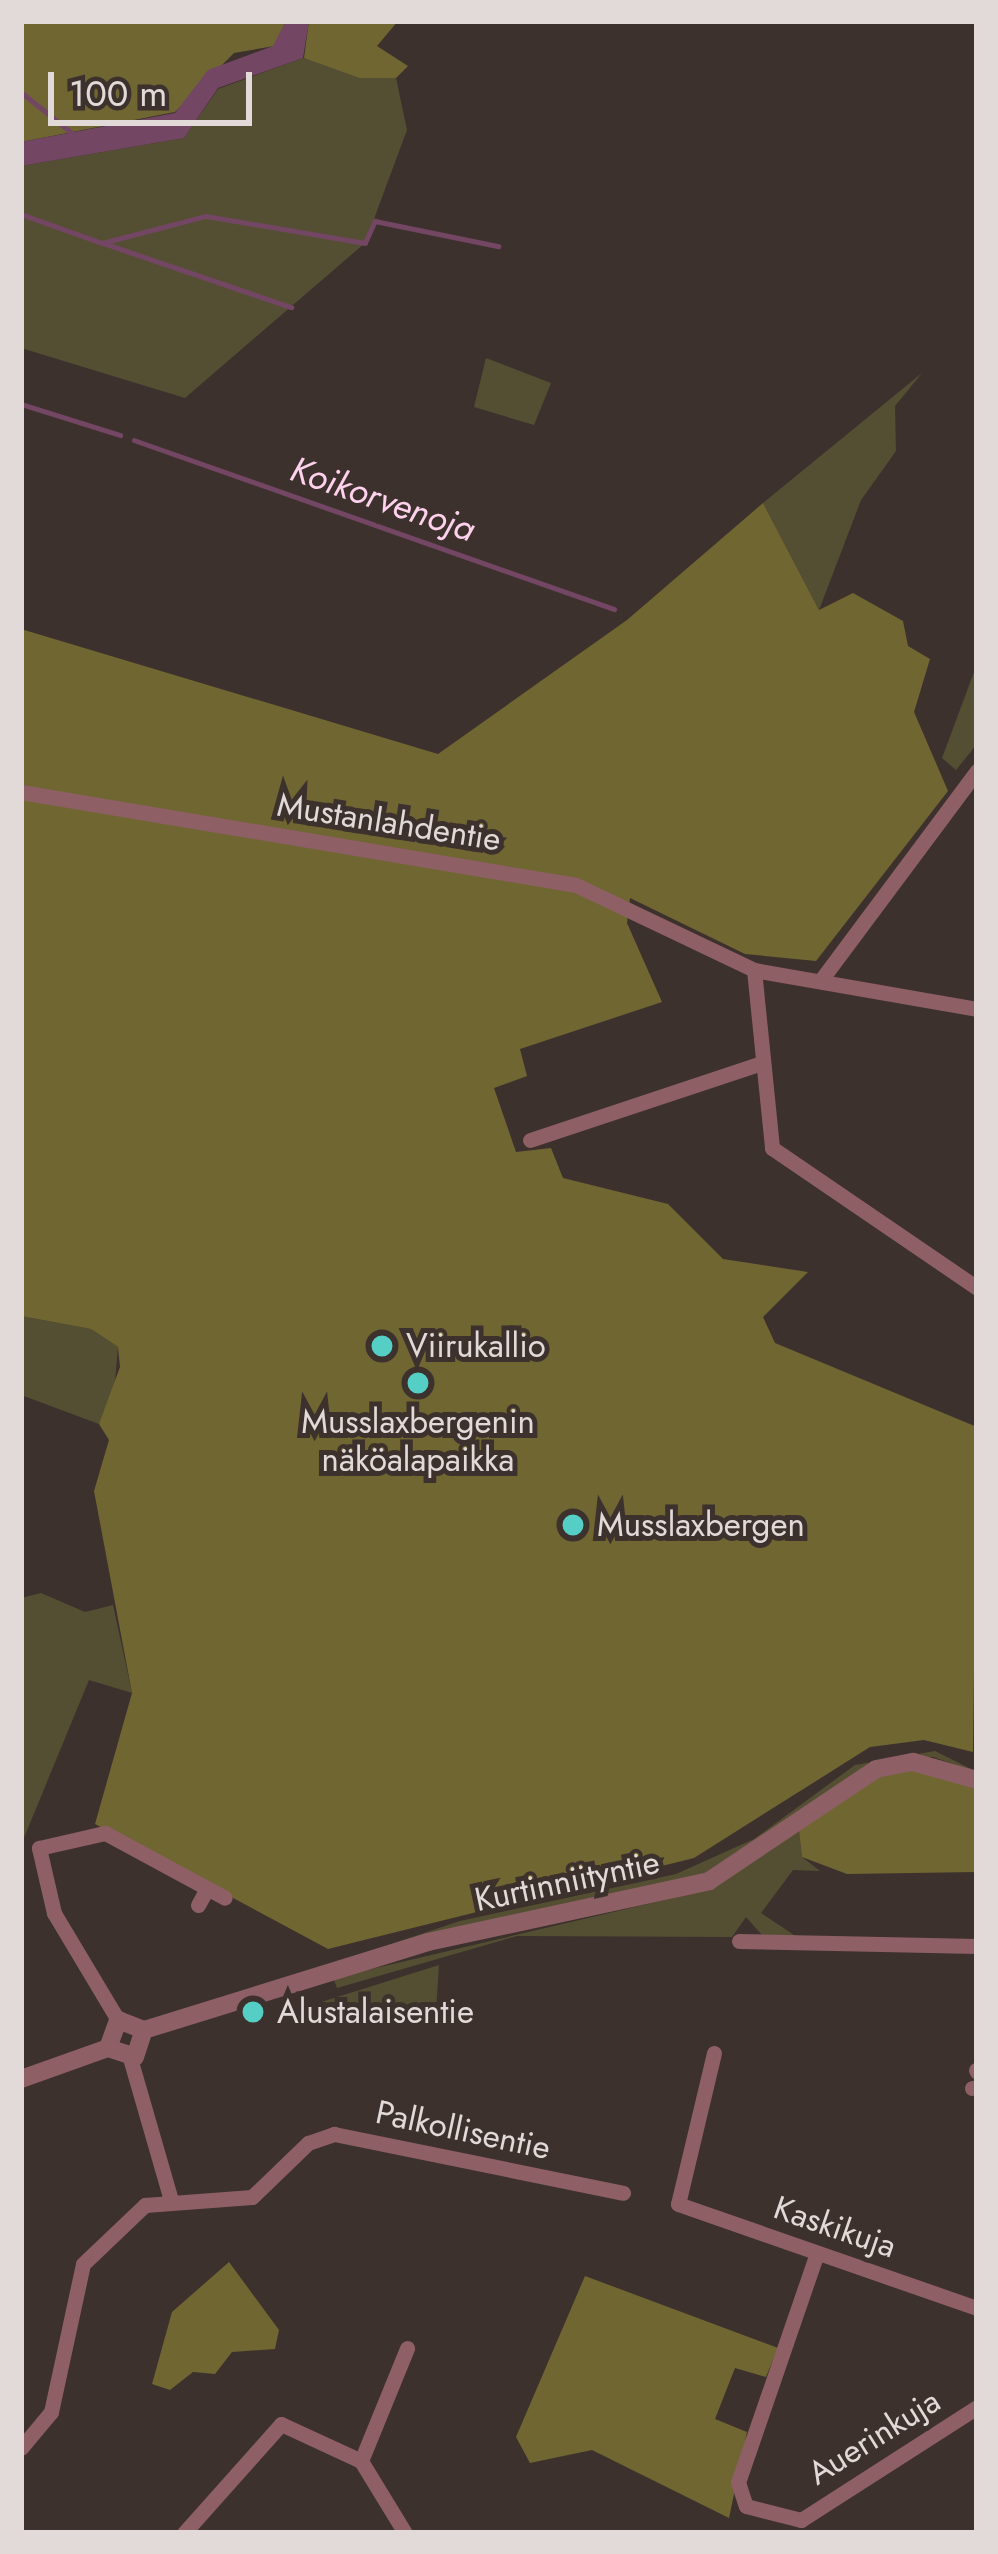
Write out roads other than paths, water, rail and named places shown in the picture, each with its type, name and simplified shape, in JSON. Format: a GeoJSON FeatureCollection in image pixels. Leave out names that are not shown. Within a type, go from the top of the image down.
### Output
{"type":"FeatureCollection","features":[{"type":"Feature","properties":{"kind":"street"},"geometry":{"type":"LineString","coordinates":[[821,980],[977,771]]}},
{"type":"Feature","properties":{"kind":"street","name":"Mustanlahdentie"},"geometry":{"type":"LineString","coordinates":[[21,792],[576,885],[754,970],[977,1010]]}},
{"type":"Feature","properties":{"kind":"street"},"geometry":{"type":"LineString","coordinates":[[754,970],[766,1129],[785,1164],[977,1288]]}},
{"type":"Feature","properties":{"kind":"street"},"geometry":{"type":"LineString","coordinates":[[530,1140],[760,1063]]}},
{"type":"Feature","properties":{"kind":"street","name":"Kurtinniityntie"},"geometry":{"type":"LineString","coordinates":[[144,2030],[428,1942],[709,1881],[876,1769],[913,1762],[977,1780]]}},
{"type":"Feature","properties":{"kind":"street"},"geometry":{"type":"LineString","coordinates":[[21,2448],[52,2413],[93,2248],[123,2218],[170,2198],[130,2058],[144,2030],[118,2020],[54,1913],[35,1855],[92,1830],[225,1898]]}},
{"type":"Feature","properties":{"kind":"street"},"geometry":{"type":"LineString","coordinates":[[199,1905],[207,1889]]}},
{"type":"Feature","properties":{"kind":"street"},"geometry":{"type":"LineString","coordinates":[[739,1941],[977,1946]]}},
{"type":"Feature","properties":{"kind":"street"},"geometry":{"type":"LineString","coordinates":[[108,2048],[118,2020]]}},
{"type":"Feature","properties":{"kind":"street"},"geometry":{"type":"LineString","coordinates":[[21,2079],[108,2048],[130,2058]]}},
{"type":"Feature","properties":{"kind":"street","name":"Kaskikuja"},"geometry":{"type":"LineString","coordinates":[[713,2053],[675,2200],[977,2308]]}},
{"type":"Feature","properties":{"kind":"street","name":"Palkollisentie"},"geometry":{"type":"LineString","coordinates":[[170,2198],[251,2198],[308,2143],[334,2134],[623,2194]]}},
{"type":"Feature","properties":{"kind":"street","name":"Auerinkuja"},"geometry":{"type":"LineString","coordinates":[[817,2253],[740,2497],[785,2523],[801,2520],[977,2407]]}},
{"type":"Feature","properties":{"kind":"street"},"geometry":{"type":"LineString","coordinates":[[361,2461],[407,2348]]}},
{"type":"Feature","properties":{"kind":"street"},"geometry":{"type":"LineString","coordinates":[[184,2533],[273,2426],[361,2461],[405,2533]]}},
{"type":"Feature","properties":{"kind":"waterway"},"geometry":{"type":"LineString","coordinates":[[21,92],[76,136]]}},
{"type":"Feature","properties":{"kind":"waterway"},"geometry":{"type":"LineString","coordinates":[[21,214],[102,243],[206,216],[365,243],[375,221],[498,246]]}},
{"type":"Feature","properties":{"kind":"waterway"},"geometry":{"type":"LineString","coordinates":[[103,243],[291,307]]}},
{"type":"Feature","properties":{"kind":"waterway","name":"Koikorvenoja"},"geometry":{"type":"LineString","coordinates":[[21,404],[120,435]]}},
{"type":"Feature","properties":{"kind":"waterway","name":"Koikorvenoja"},"geometry":{"type":"LineString","coordinates":[[134,440],[614,609]]}},
{"type":"Feature","properties":{"kind":"place","name":"Viirukallio"},"geometry":{"type":"Point","coordinates":[382,1346]}},
{"type":"Feature","properties":{"kind":"place","name":"Musslaxbergenin näköalapaikka"},"geometry":{"type":"Point","coordinates":[418,1383]}},
{"type":"Feature","properties":{"kind":"place","name":"Musslaxbergen"},"geometry":{"type":"Point","coordinates":[573,1525]}},
{"type":"Feature","properties":{"kind":"place","name":"Alustalaisentie"},"geometry":{"type":"Point","coordinates":[253,2012]}}]}
